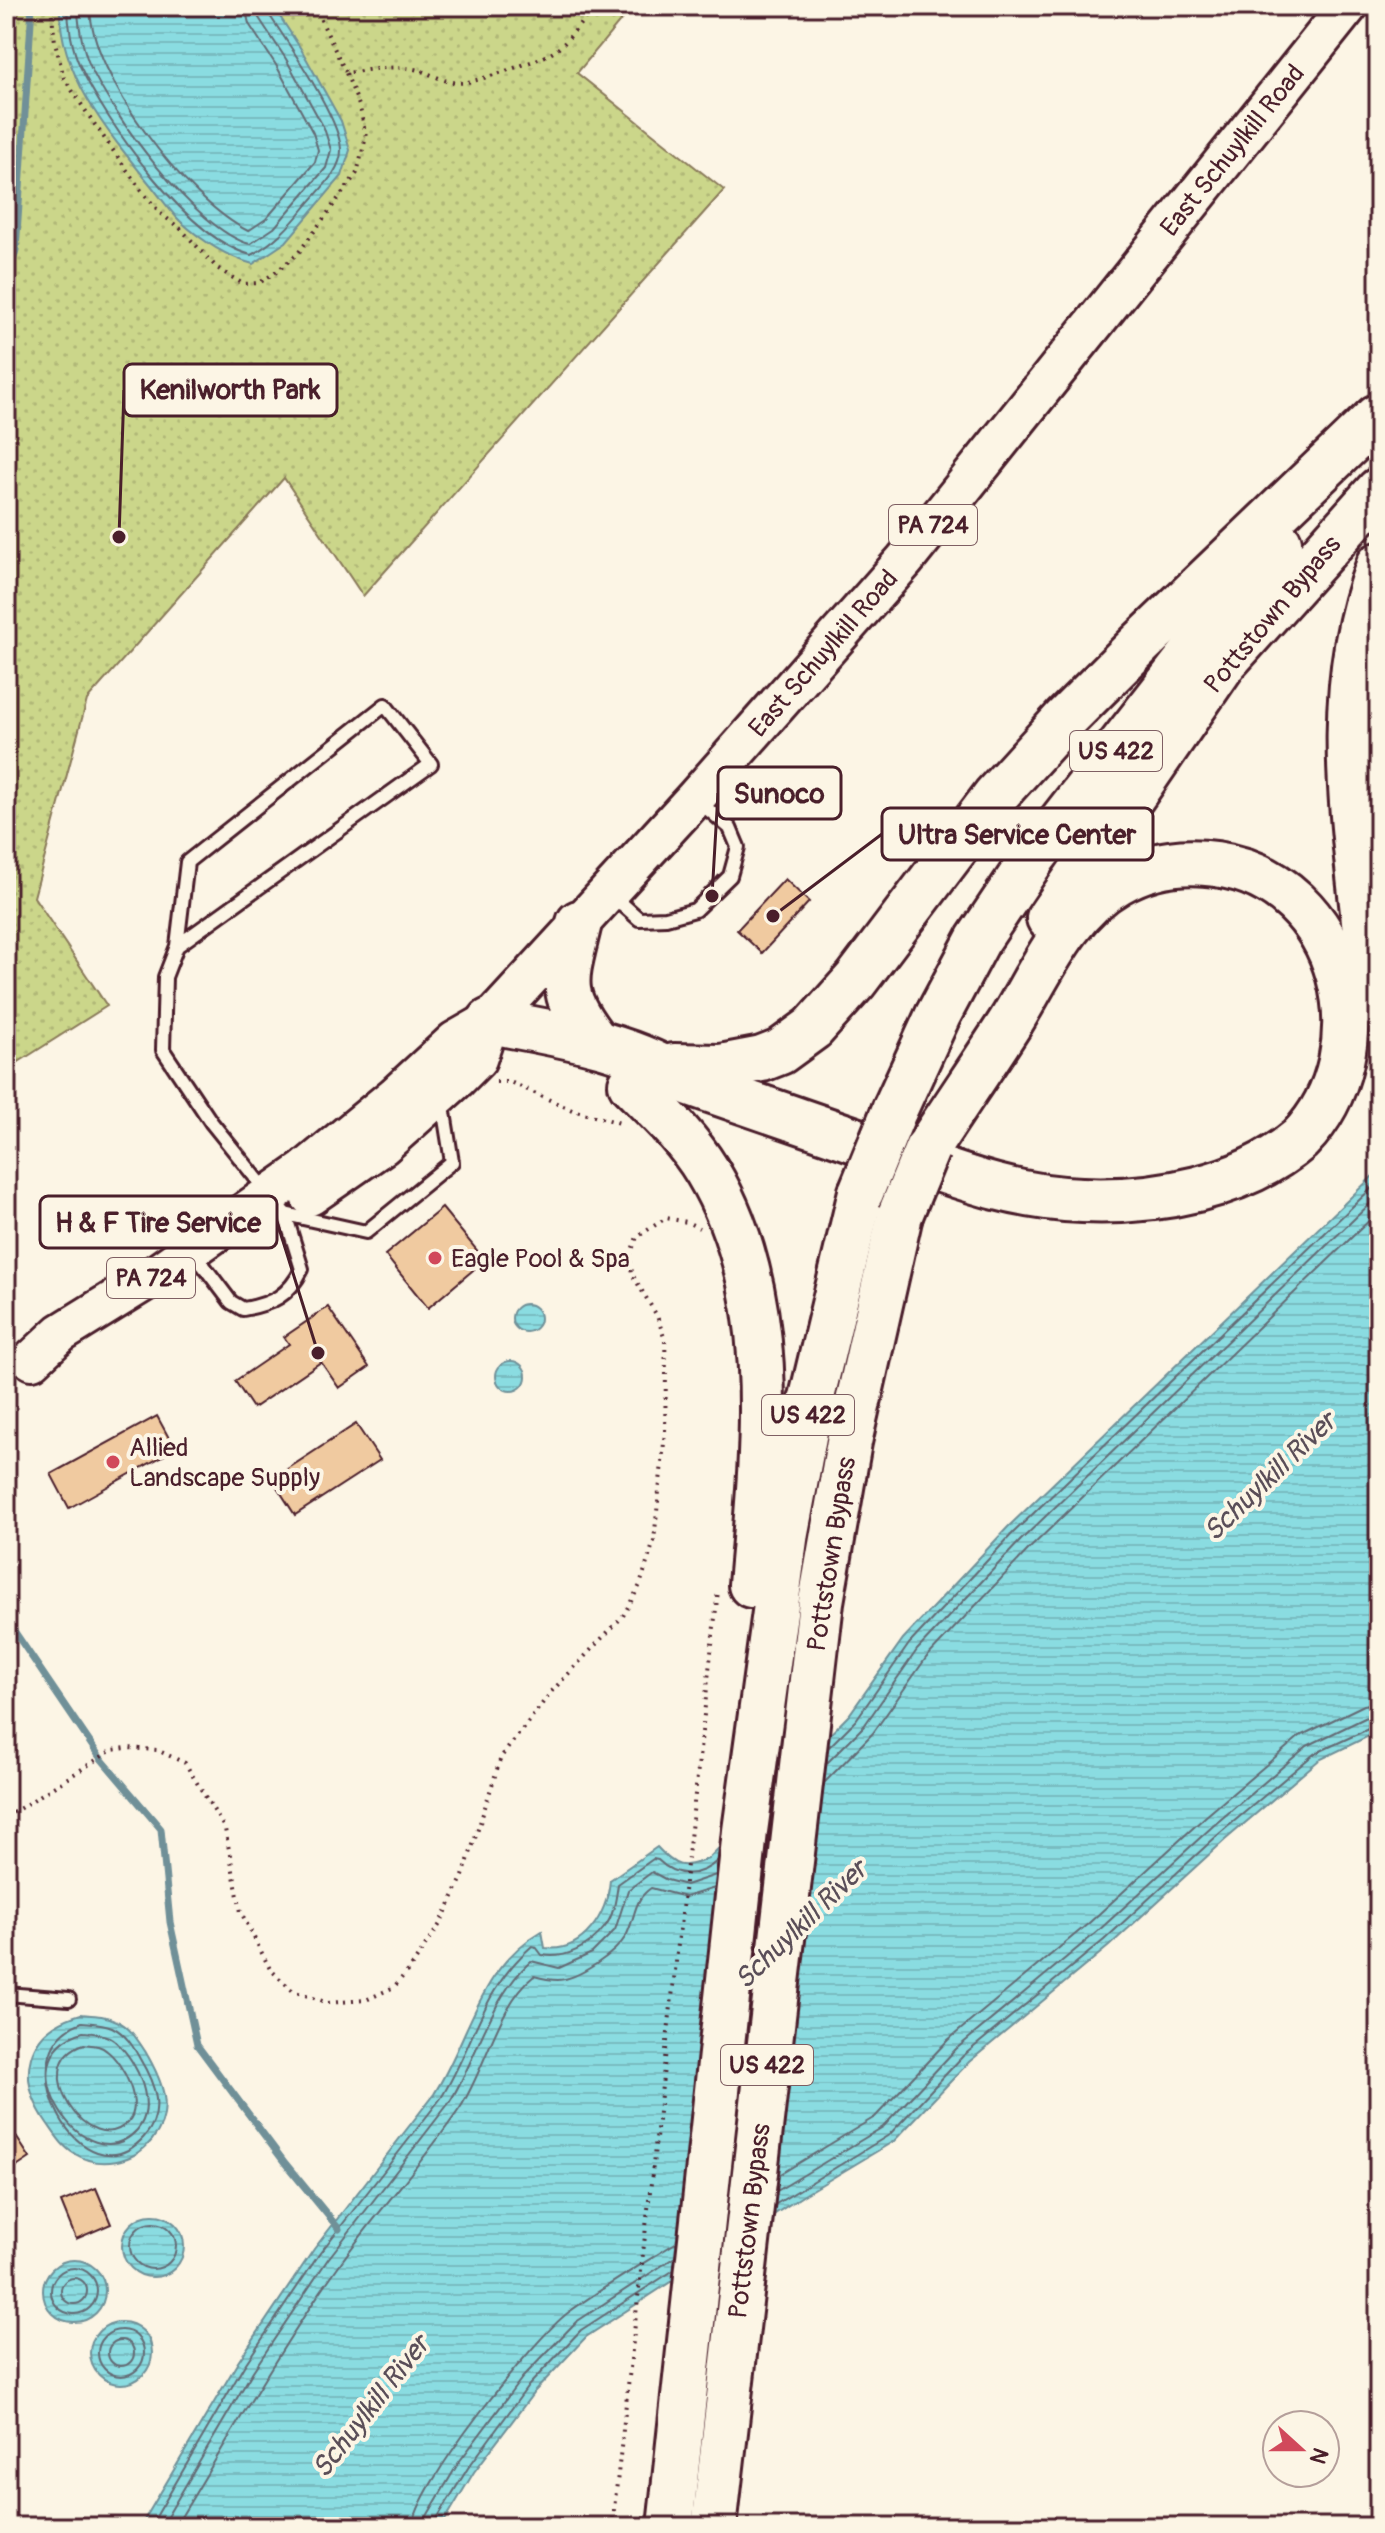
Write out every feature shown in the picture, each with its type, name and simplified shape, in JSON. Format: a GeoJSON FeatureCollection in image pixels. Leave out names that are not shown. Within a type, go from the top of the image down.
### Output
{"type":"FeatureCollection","features":[{"type":"Feature","properties":{"kind":"highway"},"geometry":{"type":"LineString","coordinates":[[642,1092],[700,1068],[752,1062],[780,1052],[813,1028],[865,967],[995,796],[1065,719],[1378,416]]}},
{"type":"Feature","properties":{"kind":"highway","name":"Pottstown Bypass"},"geometry":{"type":"LineString","coordinates":[[670,2527],[745,1831],[741,1658],[786,1532],[809,1410],[861,1192],[938,1015],[978,940],[1035,855],[1378,416]]}},
{"type":"Feature","properties":{"kind":"highway","name":"Pottstown Bypass"},"geometry":{"type":"LineString","coordinates":[[714,2527],[821,1602],[849,1442],[900,1215],[981,1034],[1040,931],[1223,664],[1379,490]]}},
{"type":"Feature","properties":{"kind":"highway"},"geometry":{"type":"LineString","coordinates":[[490,1021],[545,1052],[642,1092],[1011,1213],[1106,1221],[1189,1211],[1262,1188],[1298,1168],[1330,1139],[1358,1092],[1372,1040],[1373,1012],[1354,833],[1348,727],[1357,636],[1379,565]]}},
{"type":"Feature","properties":{"kind":"highway"},"geometry":{"type":"LineString","coordinates":[[642,1092],[690,1083],[988,1187],[1082,1200],[1158,1195],[1211,1184],[1263,1164],[1301,1138],[1324,1111],[1342,1076],[1351,1034],[1350,990],[1341,960],[1328,936],[1306,909],[1290,895],[1251,872],[1229,866],[1182,861],[1136,872],[1101,893],[1060,939],[1011,1021],[927,1149]]}},
{"type":"Feature","properties":{"kind":"highway"},"geometry":{"type":"LineString","coordinates":[[579,923],[567,972],[570,1005],[596,1042],[680,1134],[712,1180],[740,1249],[753,1306],[761,1386],[762,1464],[741,1658]]}},
{"type":"Feature","properties":{"kind":"highway"},"geometry":{"type":"LineString","coordinates":[[490,1021],[596,1042]]}},
{"type":"Feature","properties":{"kind":"main road","name":"East Schuylkill Road"},"geometry":{"type":"LineString","coordinates":[[278,1205],[351,1134],[455,1041],[490,1021],[695,798],[905,560],[1348,6]]}},
{"type":"Feature","properties":{"kind":"main road","name":"East Schuylkill Road"},"geometry":{"type":"LineString","coordinates":[[19,1368],[61,1333],[198,1258],[278,1205],[382,1146],[477,1059],[490,1021]]}},
{"type":"Feature","properties":{"kind":"lane"},"geometry":{"type":"LineString","coordinates":[[177,946],[431,764],[385,705],[187,862],[177,946],[165,977],[163,1050],[211,1122],[278,1205],[302,1269],[294,1287],[265,1305],[243,1309],[231,1302],[198,1258]]}},
{"type":"Feature","properties":{"kind":"lane"},"geometry":{"type":"LineString","coordinates":[[608,891],[639,919],[666,918],[695,910],[730,876],[738,847],[730,828],[695,798]]}},
{"type":"Feature","properties":{"kind":"lane"},"geometry":{"type":"LineString","coordinates":[[278,1205],[366,1232],[452,1162],[450,1086]]}},
{"type":"Feature","properties":{"kind":"lane"},"geometry":{"type":"LineString","coordinates":[[6,1994],[69,1999]]}},
{"type":"Feature","properties":{"kind":"path"},"geometry":{"type":"LineString","coordinates":[[51,6],[55,42],[64,78],[101,133],[161,214],[181,229],[217,268],[243,284],[259,283],[299,252],[357,173],[366,137],[360,108],[346,73],[312,6]]}},
{"type":"Feature","properties":{"kind":"path"},"geometry":{"type":"LineString","coordinates":[[346,73],[396,67],[419,70],[437,79],[467,82],[552,53],[569,38],[584,16],[598,6]]}},
{"type":"Feature","properties":{"kind":"path"},"geometry":{"type":"LineString","coordinates":[[450,1086],[510,1082],[572,1110],[642,1092]]}},
{"type":"Feature","properties":{"kind":"path"},"geometry":{"type":"LineString","coordinates":[[687,1222],[689,1210]]}},
{"type":"Feature","properties":{"kind":"path"},"geometry":{"type":"LineString","coordinates":[[6,1817],[112,1750],[157,1750],[185,1763],[225,1829],[241,1912],[270,1969],[293,1991],[328,2003],[366,2000],[394,1987],[440,1924],[463,1876],[501,1757],[552,1691],[623,1616],[640,1585],[654,1541],[665,1433],[665,1340],[657,1316],[632,1274],[630,1255],[637,1237],[666,1218],[687,1222],[704,1236]]}},
{"type":"Feature","properties":{"kind":"path"},"geometry":{"type":"LineString","coordinates":[[612,2527],[741,1658]]}},
{"type":"Feature","properties":{"kind":"green space"},"geometry":{"type":"Polygon","coordinates":[[[6,6],[633,6],[577,73],[724,190],[363,596],[284,478],[87,700],[34,897],[107,1006],[6,1070],[6,6]]]}},
{"type":"Feature","properties":{"kind":"water"},"geometry":{"type":"Polygon","coordinates":[[[60,6],[273,6],[341,121],[350,150],[342,176],[286,242],[253,264],[215,247],[176,217],[103,123],[67,55],[60,6]]]}},
{"type":"Feature","properties":{"kind":"water","name":"Schuylkill River"},"geometry":{"type":"Polygon","coordinates":[[[1379,1170],[1379,1731],[1319,1760],[1225,1840],[1109,1946],[969,2062],[894,2141],[804,2195],[586,2337],[535,2391],[474,2472],[441,2527],[140,2527],[238,2362],[314,2249],[434,2094],[478,2005],[504,1964],[521,1946],[542,1931],[545,1948],[559,1948],[582,1938],[604,1906],[610,1880],[657,1847],[680,1865],[708,1859],[849,1715],[903,1639],[1008,1527],[1379,1170]]]}},
{"type":"Feature","properties":{"kind":"water"},"geometry":{"type":"Polygon","coordinates":[[[526,1304],[536,1308],[540,1318],[536,1328],[526,1332],[516,1328],[512,1318],[516,1308],[526,1304]]]}},
{"type":"Feature","properties":{"kind":"water"},"geometry":{"type":"Polygon","coordinates":[[[511,1361],[522,1365],[526,1376],[522,1387],[511,1391],[500,1387],[496,1376],[500,1365],[511,1361]]]}},
{"type":"Feature","properties":{"kind":"water"},"geometry":{"type":"Polygon","coordinates":[[[81,2014],[108,2018],[126,2027],[145,2051],[157,2073],[164,2096],[163,2118],[152,2140],[135,2154],[116,2161],[85,2159],[70,2151],[47,2123],[31,2089],[31,2057],[37,2043],[62,2021],[81,2014]]]}},
{"type":"Feature","properties":{"kind":"water"},"geometry":{"type":"Polygon","coordinates":[[[153,2215],[175,2224],[184,2246],[175,2268],[153,2277],[131,2268],[122,2246],[131,2224],[153,2215]]]}},
{"type":"Feature","properties":{"kind":"water"},"geometry":{"type":"Polygon","coordinates":[[[74,2260],[86,2262],[96,2269],[103,2279],[103,2303],[96,2313],[86,2320],[74,2322],[62,2320],[52,2313],[45,2303],[43,2291],[45,2279],[52,2269],[62,2262],[74,2260]]]}},
{"type":"Feature","properties":{"kind":"water"},"geometry":{"type":"Polygon","coordinates":[[[115,2322],[127,2322],[143,2331],[150,2341],[150,2365],[143,2375],[127,2384],[115,2384],[95,2370],[90,2359],[90,2347],[104,2327],[115,2322]]]}},
{"type":"Feature","properties":{"kind":"building"},"geometry":{"type":"Polygon","coordinates":[[[785,879],[809,902],[762,953],[737,930],[785,879]]]}},
{"type":"Feature","properties":{"kind":"building","name":"Eagle Pool & Spa"},"geometry":{"type":"Polygon","coordinates":[[[442,1208],[485,1260],[428,1308],[385,1255],[442,1208]]]}},
{"type":"Feature","properties":{"kind":"building"},"geometry":{"type":"Polygon","coordinates":[[[328,1307],[369,1367],[339,1388],[321,1362],[253,1408],[235,1381],[289,1344],[284,1337],[328,1307]]]}},
{"type":"Feature","properties":{"kind":"building","name":"Allied Landscape Supply"},"geometry":{"type":"Polygon","coordinates":[[[157,1416],[175,1449],[69,1508],[51,1474],[157,1416]]]}},
{"type":"Feature","properties":{"kind":"building"},"geometry":{"type":"Polygon","coordinates":[[[356,1424],[380,1460],[295,1515],[272,1479],[356,1424]]]}},
{"type":"Feature","properties":{"kind":"building"},"geometry":{"type":"Polygon","coordinates":[[[6,2121],[30,2158],[6,2174],[6,2121]]]}},
{"type":"Feature","properties":{"kind":"building"},"geometry":{"type":"Polygon","coordinates":[[[96,2188],[111,2224],[76,2239],[61,2202],[96,2188]]]}},
{"type":"Feature","properties":{"kind":"waterway"},"geometry":{"type":"LineString","coordinates":[[6,287],[16,250],[32,6]]}},
{"type":"Feature","properties":{"kind":"waterway"},"geometry":{"type":"LineString","coordinates":[[6,1619],[99,1756],[161,1829],[170,1922],[197,2045],[285,2163],[339,2229]]}},
{"type":"Feature","properties":{"kind":"place","name":"Kenilworth Park"},"geometry":{"type":"Point","coordinates":[119,537]}},
{"type":"Feature","properties":{"kind":"place","name":"Sunoco"},"geometry":{"type":"Point","coordinates":[712,896]}},
{"type":"Feature","properties":{"kind":"place","name":"Ultra Service Center"},"geometry":{"type":"Point","coordinates":[773,916]}},
{"type":"Feature","properties":{"kind":"place","name":"Eagle Pool & Spa"},"geometry":{"type":"Point","coordinates":[435,1258]}},
{"type":"Feature","properties":{"kind":"place","name":"H & F Tire Service"},"geometry":{"type":"Point","coordinates":[318,1353]}},
{"type":"Feature","properties":{"kind":"place","name":"Allied Landscape Supply"},"geometry":{"type":"Point","coordinates":[113,1462]}}]}
